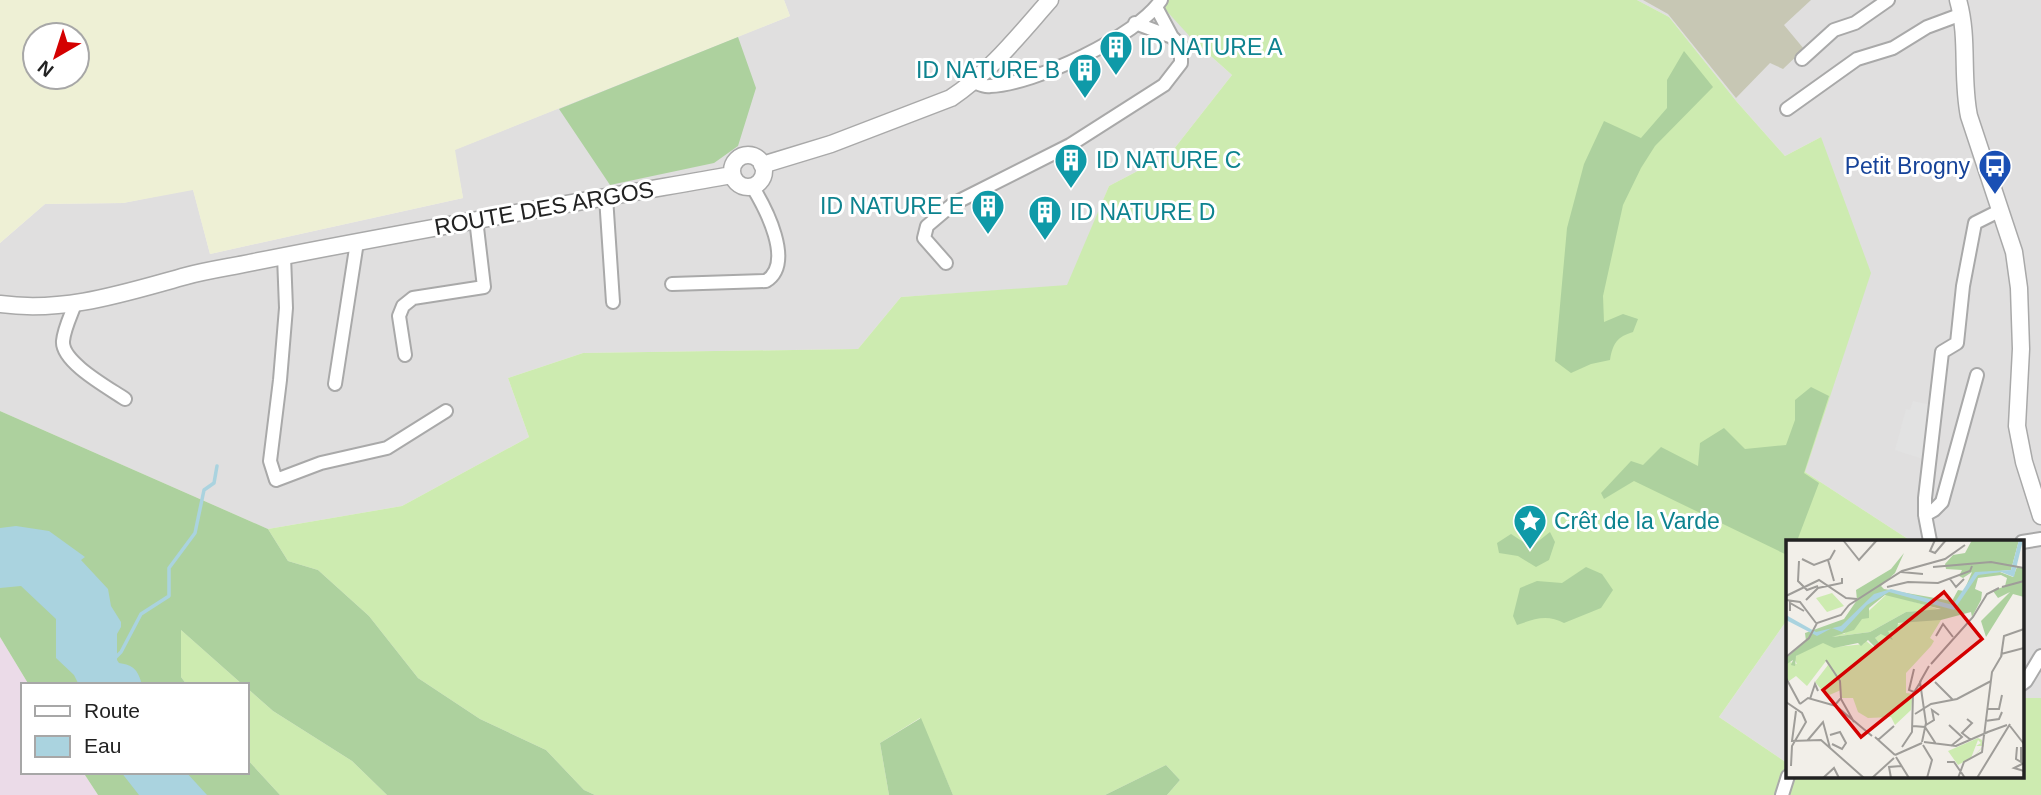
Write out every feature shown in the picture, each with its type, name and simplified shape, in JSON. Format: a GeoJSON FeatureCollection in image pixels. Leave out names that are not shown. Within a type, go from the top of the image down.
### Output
{"type":"FeatureCollection","features":[{"type":"Feature","properties":{"kind":"street"},"geometry":{"type":"LineString","coordinates":[[762,165],[831,145],[951,98],[974,82],[1049,0]]}},
{"type":"Feature","properties":{"kind":"street"},"geometry":{"type":"LineString","coordinates":[[1802,59],[1834,30],[1855,23],[1888,0]]}},
{"type":"Feature","properties":{"kind":"street"},"geometry":{"type":"LineString","coordinates":[[946,262],[924,237],[926,226],[934,217],[953,204],[1070,145],[1164,85],[1181,63],[1181,46],[1172,37],[1159,4],[1085,56],[1038,76],[986,87],[974,82]]}},
{"type":"Feature","properties":{"kind":"street"},"geometry":{"type":"LineString","coordinates":[[1787,109],[1857,59],[1893,48],[1960,7],[1969,116],[2014,252],[2019,288],[2021,349],[2018,434],[2041,516]]}},
{"type":"Feature","properties":{"kind":"street"},"geometry":{"type":"LineString","coordinates":[[1135,23],[1172,37]]}},
{"type":"Feature","properties":{"kind":"street"},"geometry":{"type":"LineString","coordinates":[[744,155],[754,156],[762,165],[763,173],[759,182],[752,186],[741,185],[732,174],[735,161],[744,155]]}},
{"type":"Feature","properties":{"kind":"street","name":"ROUTE DES ARGOS"},"geometry":{"type":"LineString","coordinates":[[0,304],[26,307],[75,304],[116,296],[190,275],[288,255],[732,174]]}},
{"type":"Feature","properties":{"kind":"street"},"geometry":{"type":"LineString","coordinates":[[672,284],[765,281],[775,272],[778,249],[765,208],[752,186]]}},
{"type":"Feature","properties":{"kind":"street"},"geometry":{"type":"LineString","coordinates":[[606,197],[613,302]]}},
{"type":"Feature","properties":{"kind":"street"},"geometry":{"type":"LineString","coordinates":[[1930,540],[1924,514],[1942,352],[1957,343],[1963,286],[1975,223],[1999,211]]}},
{"type":"Feature","properties":{"kind":"street"},"geometry":{"type":"LineString","coordinates":[[405,355],[399,316],[403,306],[413,298],[484,287],[476,219]]}},
{"type":"Feature","properties":{"kind":"street"},"geometry":{"type":"LineString","coordinates":[[335,384],[357,242]]}},
{"type":"Feature","properties":{"kind":"street"},"geometry":{"type":"LineString","coordinates":[[288,255],[289,355]]}},
{"type":"Feature","properties":{"kind":"street"},"geometry":{"type":"LineString","coordinates":[[288,255],[280,380],[270,461],[276,480],[321,463],[387,448],[446,411]]}},
{"type":"Feature","properties":{"kind":"street"},"geometry":{"type":"LineString","coordinates":[[75,304],[63,340],[63,349],[74,363],[125,399]]}},
{"type":"Feature","properties":{"kind":"street"},"geometry":{"type":"LineString","coordinates":[[1924,514],[1934,510],[1942,502],[1977,375]]}},
{"type":"Feature","properties":{"kind":"street"},"geometry":{"type":"LineString","coordinates":[[2024,682],[2041,656]]}},
{"type":"Feature","properties":{"kind":"street"},"geometry":{"type":"LineString","coordinates":[[1782,795],[1787,778]]}},
{"type":"Feature","properties":{"kind":"shaded area"},"geometry":{"type":"Polygon","coordinates":[[[0,0],[784,0],[790,16],[455,150],[463,198],[210,254],[193,190],[123,203],[45,204],[0,243],[0,0]]]}},
{"type":"Feature","properties":{"kind":"shaded area"},"geometry":{"type":"Polygon","coordinates":[[[784,0],[1167,0],[1194,41],[1232,75],[1170,154],[1109,186],[1068,286],[901,297],[858,349],[583,353],[508,378],[529,437],[402,506],[268,529],[0,411],[0,243],[45,204],[123,203],[193,189],[210,254],[463,198],[454,150],[790,16],[784,0]]]}},
{"type":"Feature","properties":{"kind":"shaded area"},"geometry":{"type":"Polygon","coordinates":[[[1637,0],[2041,0],[2041,698],[2024,698],[2024,540],[1909,540],[1805,472],[1821,137],[1785,156],[1737,102],[1669,17],[1637,0]]]}},
{"type":"Feature","properties":{"kind":"shaded area"},"geometry":{"type":"Polygon","coordinates":[[[1643,0],[1811,0],[1784,25],[1804,49],[1783,69],[1770,63],[1736,98],[1668,14],[1643,0]]]}},
{"type":"Feature","properties":{"kind":"shaded area"},"geometry":{"type":"Polygon","coordinates":[[[1913,401],[1936,406],[1929,461],[1895,450],[1906,409],[1910,410],[1913,401]]]}},
{"type":"Feature","properties":{"kind":"shaded area"},"geometry":{"type":"Polygon","coordinates":[[[1786,621],[1786,762],[1719,717],[1786,621]]]}},
{"type":"Feature","properties":{"kind":"shaded area"},"geometry":{"type":"Polygon","coordinates":[[[0,637],[28,683],[21,683],[21,774],[84,774],[98,795],[0,795],[0,637]]]}},
{"type":"Feature","properties":{"kind":"green space"},"geometry":{"type":"Polygon","coordinates":[[[1167,0],[1637,0],[1669,17],[1737,102],[1785,156],[1821,137],[1871,273],[1805,472],[1909,540],[1786,540],[1786,621],[1719,717],[1786,762],[1786,778],[2024,778],[2024,698],[2041,698],[2041,795],[1167,795],[1180,780],[1166,765],[1105,795],[953,795],[920,718],[880,743],[889,795],[595,795],[584,790],[546,750],[480,719],[418,678],[369,616],[318,570],[288,561],[268,529],[402,506],[529,437],[508,378],[583,353],[858,349],[901,297],[1067,285],[1109,186],[1170,154],[1232,75],[1194,41],[1162,6],[1167,0]]]}},
{"type":"Feature","properties":{"kind":"green space"},"geometry":{"type":"Polygon","coordinates":[[[738,37],[756,88],[738,146],[714,163],[610,185],[559,109],[738,37]]]}},
{"type":"Feature","properties":{"kind":"green space"},"geometry":{"type":"Polygon","coordinates":[[[1684,51],[1713,87],[1655,146],[1641,168],[1623,205],[1603,296],[1604,322],[1623,314],[1638,319],[1633,332],[1617,342],[1610,360],[1591,364],[1571,373],[1555,361],[1567,228],[1584,164],[1604,121],[1641,138],[1667,108],[1667,80],[1684,51]]]}},
{"type":"Feature","properties":{"kind":"green space"},"geometry":{"type":"Polygon","coordinates":[[[1811,387],[1829,396],[1804,473],[1819,483],[1797,540],[1786,540],[1786,555],[1634,481],[1604,499],[1601,493],[1631,461],[1643,465],[1661,447],[1698,466],[1700,443],[1724,428],[1745,449],[1786,445],[1795,420],[1795,400],[1811,387]]]}},
{"type":"Feature","properties":{"kind":"green space"},"geometry":{"type":"Polygon","coordinates":[[[0,411],[268,529],[288,561],[318,570],[369,616],[418,678],[480,719],[546,750],[584,790],[595,795],[387,795],[352,761],[273,711],[248,689],[248,683],[241,683],[181,630],[181,677],[186,683],[28,683],[0,637],[0,411]]]}},
{"type":"Feature","properties":{"kind":"green space"},"geometry":{"type":"Polygon","coordinates":[[[1550,532],[1555,542],[1549,560],[1536,567],[1518,556],[1499,553],[1497,543],[1511,534],[1531,547],[1550,532]]]}},
{"type":"Feature","properties":{"kind":"green space"},"geometry":{"type":"Polygon","coordinates":[[[1586,567],[1602,574],[1613,590],[1601,608],[1564,623],[1546,618],[1517,625],[1513,616],[1520,588],[1537,581],[1562,583],[1586,567]]]}},
{"type":"Feature","properties":{"kind":"green space"},"geometry":{"type":"Polygon","coordinates":[[[180,629],[241,683],[186,683],[181,677],[180,629]]]}},
{"type":"Feature","properties":{"kind":"green space"},"geometry":{"type":"Polygon","coordinates":[[[248,689],[273,711],[352,761],[387,795],[280,795],[248,760],[248,689]]]}},
{"type":"Feature","properties":{"kind":"green space"},"geometry":{"type":"Polygon","coordinates":[[[921,718],[953,795],[889,795],[880,743],[921,718]]]}},
{"type":"Feature","properties":{"kind":"green space"},"geometry":{"type":"Polygon","coordinates":[[[248,760],[280,795],[98,795],[84,774],[248,774],[248,760]]]}},
{"type":"Feature","properties":{"kind":"green space"},"geometry":{"type":"Polygon","coordinates":[[[1166,765],[1180,780],[1167,795],[1105,795],[1166,765]]]}},
{"type":"Feature","properties":{"kind":"water"},"geometry":{"type":"Polygon","coordinates":[[[16,526],[49,531],[85,557],[81,560],[108,589],[111,606],[121,622],[117,634],[117,660],[135,669],[141,683],[78,683],[74,675],[56,658],[56,619],[21,586],[0,588],[0,528],[16,526]]]}},
{"type":"Feature","properties":{"kind":"water"},"geometry":{"type":"Polygon","coordinates":[[[123,774],[188,774],[207,795],[139,795],[123,774]]]}},
{"type":"Feature","properties":{"kind":"waterway"},"geometry":{"type":"LineString","coordinates":[[113,660],[121,652],[141,614],[169,596],[169,568],[195,533],[204,490],[214,483],[217,466]]}},
{"type":"Feature","properties":{"kind":"place","name":"ID NATURE A"},"geometry":{"type":"Point","coordinates":[1116,77]}},
{"type":"Feature","properties":{"kind":"place","name":"ID NATURE B"},"geometry":{"type":"Point","coordinates":[1085,100]}},
{"type":"Feature","properties":{"kind":"place","name":"ID NATURE C"},"geometry":{"type":"Point","coordinates":[1071,190]}},
{"type":"Feature","properties":{"kind":"place","name":"Petit Brogny"},"geometry":{"type":"Point","coordinates":[1995,196]}},
{"type":"Feature","properties":{"kind":"place","name":"ID NATURE E"},"geometry":{"type":"Point","coordinates":[988,236]}},
{"type":"Feature","properties":{"kind":"place","name":"ID NATURE D"},"geometry":{"type":"Point","coordinates":[1045,242]}},
{"type":"Feature","properties":{"kind":"place","name":"Crêt de la Varde"},"geometry":{"type":"Point","coordinates":[1530,551]}}]}
